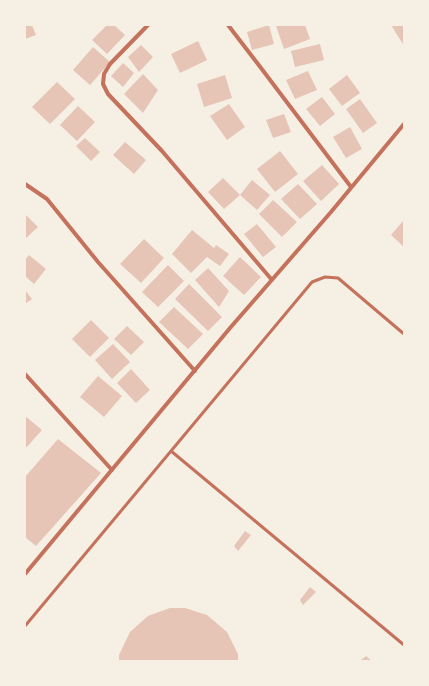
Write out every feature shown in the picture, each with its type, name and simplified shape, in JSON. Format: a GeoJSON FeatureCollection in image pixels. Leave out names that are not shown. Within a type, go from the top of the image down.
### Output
{"type":"FeatureCollection","features":[{"type":"Feature","properties":{"kind":"street"},"geometry":{"type":"LineString","coordinates":[[148,25],[110,64],[104,74],[103,84],[108,94],[162,151],[272,280]]}},
{"type":"Feature","properties":{"kind":"street"},"geometry":{"type":"LineString","coordinates":[[228,25],[351,187]]}},
{"type":"Feature","properties":{"kind":"street"},"geometry":{"type":"LineString","coordinates":[[25,574],[404,124]]}},
{"type":"Feature","properties":{"kind":"street"},"geometry":{"type":"LineString","coordinates":[[25,184],[47,199],[98,262],[195,371]]}},
{"type":"Feature","properties":{"kind":"street"},"geometry":{"type":"LineString","coordinates":[[25,374],[112,470]]}},
{"type":"Feature","properties":{"kind":"lane"},"geometry":{"type":"LineString","coordinates":[[25,626],[312,282],[325,277],[338,278],[404,334]]}},
{"type":"Feature","properties":{"kind":"lane"},"geometry":{"type":"LineString","coordinates":[[171,452],[404,645]]}},
{"type":"Feature","properties":{"kind":"building"},"geometry":{"type":"Polygon","coordinates":[[[25,25],[32,25],[36,35],[25,39],[25,25]]]}},
{"type":"Feature","properties":{"kind":"building"},"geometry":{"type":"Polygon","coordinates":[[[107,25],[114,25],[125,35],[107,54],[92,40],[107,25]]]}},
{"type":"Feature","properties":{"kind":"building"},"geometry":{"type":"Polygon","coordinates":[[[269,25],[274,44],[252,50],[247,32],[269,25]]]}},
{"type":"Feature","properties":{"kind":"building"},"geometry":{"type":"Polygon","coordinates":[[[305,25],[310,39],[284,49],[276,26],[305,25]]]}},
{"type":"Feature","properties":{"kind":"building"},"geometry":{"type":"Polygon","coordinates":[[[391,25],[404,25],[404,46],[401,41],[391,25]]]}},
{"type":"Feature","properties":{"kind":"building"},"geometry":{"type":"Polygon","coordinates":[[[198,41],[207,60],[180,73],[171,54],[198,41]]]}},
{"type":"Feature","properties":{"kind":"building"},"geometry":{"type":"Polygon","coordinates":[[[320,44],[324,60],[295,67],[291,51],[320,44]]]}},
{"type":"Feature","properties":{"kind":"building"},"geometry":{"type":"Polygon","coordinates":[[[141,45],[153,57],[139,72],[128,57],[141,45]]]}},
{"type":"Feature","properties":{"kind":"building"},"geometry":{"type":"Polygon","coordinates":[[[93,47],[110,62],[90,85],[73,70],[93,47]]]}},
{"type":"Feature","properties":{"kind":"building"},"geometry":{"type":"Polygon","coordinates":[[[123,63],[134,73],[123,87],[111,76],[123,63]]]}},
{"type":"Feature","properties":{"kind":"building"},"geometry":{"type":"Polygon","coordinates":[[[308,71],[317,90],[295,99],[286,80],[308,71]]]}},
{"type":"Feature","properties":{"kind":"building"},"geometry":{"type":"Polygon","coordinates":[[[143,74],[158,90],[143,113],[124,94],[143,74]]]}},
{"type":"Feature","properties":{"kind":"building"},"geometry":{"type":"Polygon","coordinates":[[[225,75],[232,98],[204,107],[197,84],[225,75]]]}},
{"type":"Feature","properties":{"kind":"building"},"geometry":{"type":"Polygon","coordinates":[[[347,75],[360,93],[342,106],[329,89],[347,75]]]}},
{"type":"Feature","properties":{"kind":"building"},"geometry":{"type":"Polygon","coordinates":[[[57,82],[75,99],[50,124],[32,107],[57,82]]]}},
{"type":"Feature","properties":{"kind":"building"},"geometry":{"type":"Polygon","coordinates":[[[322,97],[335,114],[320,126],[306,109],[322,97]]]}},
{"type":"Feature","properties":{"kind":"building"},"geometry":{"type":"Polygon","coordinates":[[[360,99],[377,123],[363,133],[346,109],[360,99]]]}},
{"type":"Feature","properties":{"kind":"building"},"geometry":{"type":"Polygon","coordinates":[[[229,104],[245,127],[227,140],[210,116],[229,104]]]}},
{"type":"Feature","properties":{"kind":"building"},"geometry":{"type":"Polygon","coordinates":[[[78,106],[95,122],[77,141],[60,125],[78,106]]]}},
{"type":"Feature","properties":{"kind":"building"},"geometry":{"type":"Polygon","coordinates":[[[284,114],[291,132],[273,138],[266,120],[284,114]]]}},
{"type":"Feature","properties":{"kind":"building"},"geometry":{"type":"Polygon","coordinates":[[[350,127],[362,149],[346,158],[333,137],[350,127]]]}},
{"type":"Feature","properties":{"kind":"building"},"geometry":{"type":"Polygon","coordinates":[[[85,138],[100,152],[91,161],[76,146],[85,138]]]}},
{"type":"Feature","properties":{"kind":"building"},"geometry":{"type":"Polygon","coordinates":[[[125,142],[146,160],[134,174],[113,155],[125,142]]]}},
{"type":"Feature","properties":{"kind":"building"},"geometry":{"type":"Polygon","coordinates":[[[280,151],[298,174],[275,192],[257,169],[280,151]]]}},
{"type":"Feature","properties":{"kind":"building"},"geometry":{"type":"Polygon","coordinates":[[[322,165],[339,184],[321,201],[303,181],[322,165]]]}},
{"type":"Feature","properties":{"kind":"building"},"geometry":{"type":"Polygon","coordinates":[[[223,178],[240,195],[224,209],[208,192],[223,178]]]}},
{"type":"Feature","properties":{"kind":"building"},"geometry":{"type":"Polygon","coordinates":[[[252,180],[270,195],[257,210],[240,195],[252,180]]]}},
{"type":"Feature","properties":{"kind":"building"},"geometry":{"type":"Polygon","coordinates":[[[298,184],[317,204],[300,219],[281,199],[298,184]]]}},
{"type":"Feature","properties":{"kind":"building"},"geometry":{"type":"Polygon","coordinates":[[[273,200],[297,222],[282,237],[259,214],[273,200]]]}},
{"type":"Feature","properties":{"kind":"building"},"geometry":{"type":"Polygon","coordinates":[[[25,214],[38,227],[25,239],[25,214]]]}},
{"type":"Feature","properties":{"kind":"building"},"geometry":{"type":"Polygon","coordinates":[[[404,220],[404,247],[391,235],[404,220]]]}},
{"type":"Feature","properties":{"kind":"building"},"geometry":{"type":"Polygon","coordinates":[[[257,224],[276,247],[263,257],[244,234],[257,224]]]}},
{"type":"Feature","properties":{"kind":"building"},"geometry":{"type":"Polygon","coordinates":[[[192,230],[214,248],[216,245],[229,254],[220,266],[207,257],[191,273],[172,254],[192,230]]]}},
{"type":"Feature","properties":{"kind":"building"},"geometry":{"type":"Polygon","coordinates":[[[144,239],[164,258],[141,283],[120,264],[144,239]]]}},
{"type":"Feature","properties":{"kind":"building"},"geometry":{"type":"Polygon","coordinates":[[[29,255],[46,269],[34,284],[25,276],[25,260],[29,255]]]}},
{"type":"Feature","properties":{"kind":"building"},"geometry":{"type":"Polygon","coordinates":[[[240,257],[261,277],[244,295],[223,276],[240,257]]]}},
{"type":"Feature","properties":{"kind":"building"},"geometry":{"type":"Polygon","coordinates":[[[168,265],[184,281],[158,307],[142,292],[168,265]]]}},
{"type":"Feature","properties":{"kind":"building"},"geometry":{"type":"Polygon","coordinates":[[[208,268],[229,291],[219,307],[195,280],[208,268]]]}},
{"type":"Feature","properties":{"kind":"building"},"geometry":{"type":"Polygon","coordinates":[[[189,284],[222,317],[208,331],[175,299],[189,284]]]}},
{"type":"Feature","properties":{"kind":"building"},"geometry":{"type":"Polygon","coordinates":[[[25,290],[32,299],[25,304],[25,290]]]}},
{"type":"Feature","properties":{"kind":"building"},"geometry":{"type":"Polygon","coordinates":[[[174,307],[203,334],[188,349],[159,322],[174,307]]]}},
{"type":"Feature","properties":{"kind":"building"},"geometry":{"type":"Polygon","coordinates":[[[91,320],[109,338],[90,357],[72,339],[91,320]]]}},
{"type":"Feature","properties":{"kind":"building"},"geometry":{"type":"Polygon","coordinates":[[[127,326],[144,342],[131,355],[114,339],[127,326]]]}},
{"type":"Feature","properties":{"kind":"building"},"geometry":{"type":"Polygon","coordinates":[[[113,344],[130,362],[112,379],[95,360],[113,344]]]}},
{"type":"Feature","properties":{"kind":"building"},"geometry":{"type":"Polygon","coordinates":[[[131,369],[150,390],[136,403],[117,383],[131,369]]]}},
{"type":"Feature","properties":{"kind":"building"},"geometry":{"type":"Polygon","coordinates":[[[98,376],[122,396],[104,417],[80,397],[98,376]]]}},
{"type":"Feature","properties":{"kind":"building"},"geometry":{"type":"Polygon","coordinates":[[[25,416],[42,430],[25,449],[25,416]]]}},
{"type":"Feature","properties":{"kind":"building"},"geometry":{"type":"Polygon","coordinates":[[[58,439],[101,473],[36,546],[25,537],[25,477],[58,439]]]}},
{"type":"Feature","properties":{"kind":"building"},"geometry":{"type":"Polygon","coordinates":[[[245,531],[251,535],[238,551],[234,546],[245,531]]]}},
{"type":"Feature","properties":{"kind":"building"},"geometry":{"type":"Polygon","coordinates":[[[310,587],[316,592],[303,605],[300,600],[310,587]]]}},
{"type":"Feature","properties":{"kind":"building"},"geometry":{"type":"Polygon","coordinates":[[[170,608],[185,608],[207,615],[227,632],[238,654],[238,661],[119,661],[119,655],[130,632],[148,616],[170,608]]]}},
{"type":"Feature","properties":{"kind":"building"},"geometry":{"type":"Polygon","coordinates":[[[366,656],[372,661],[361,660],[366,656]]]}}]}
